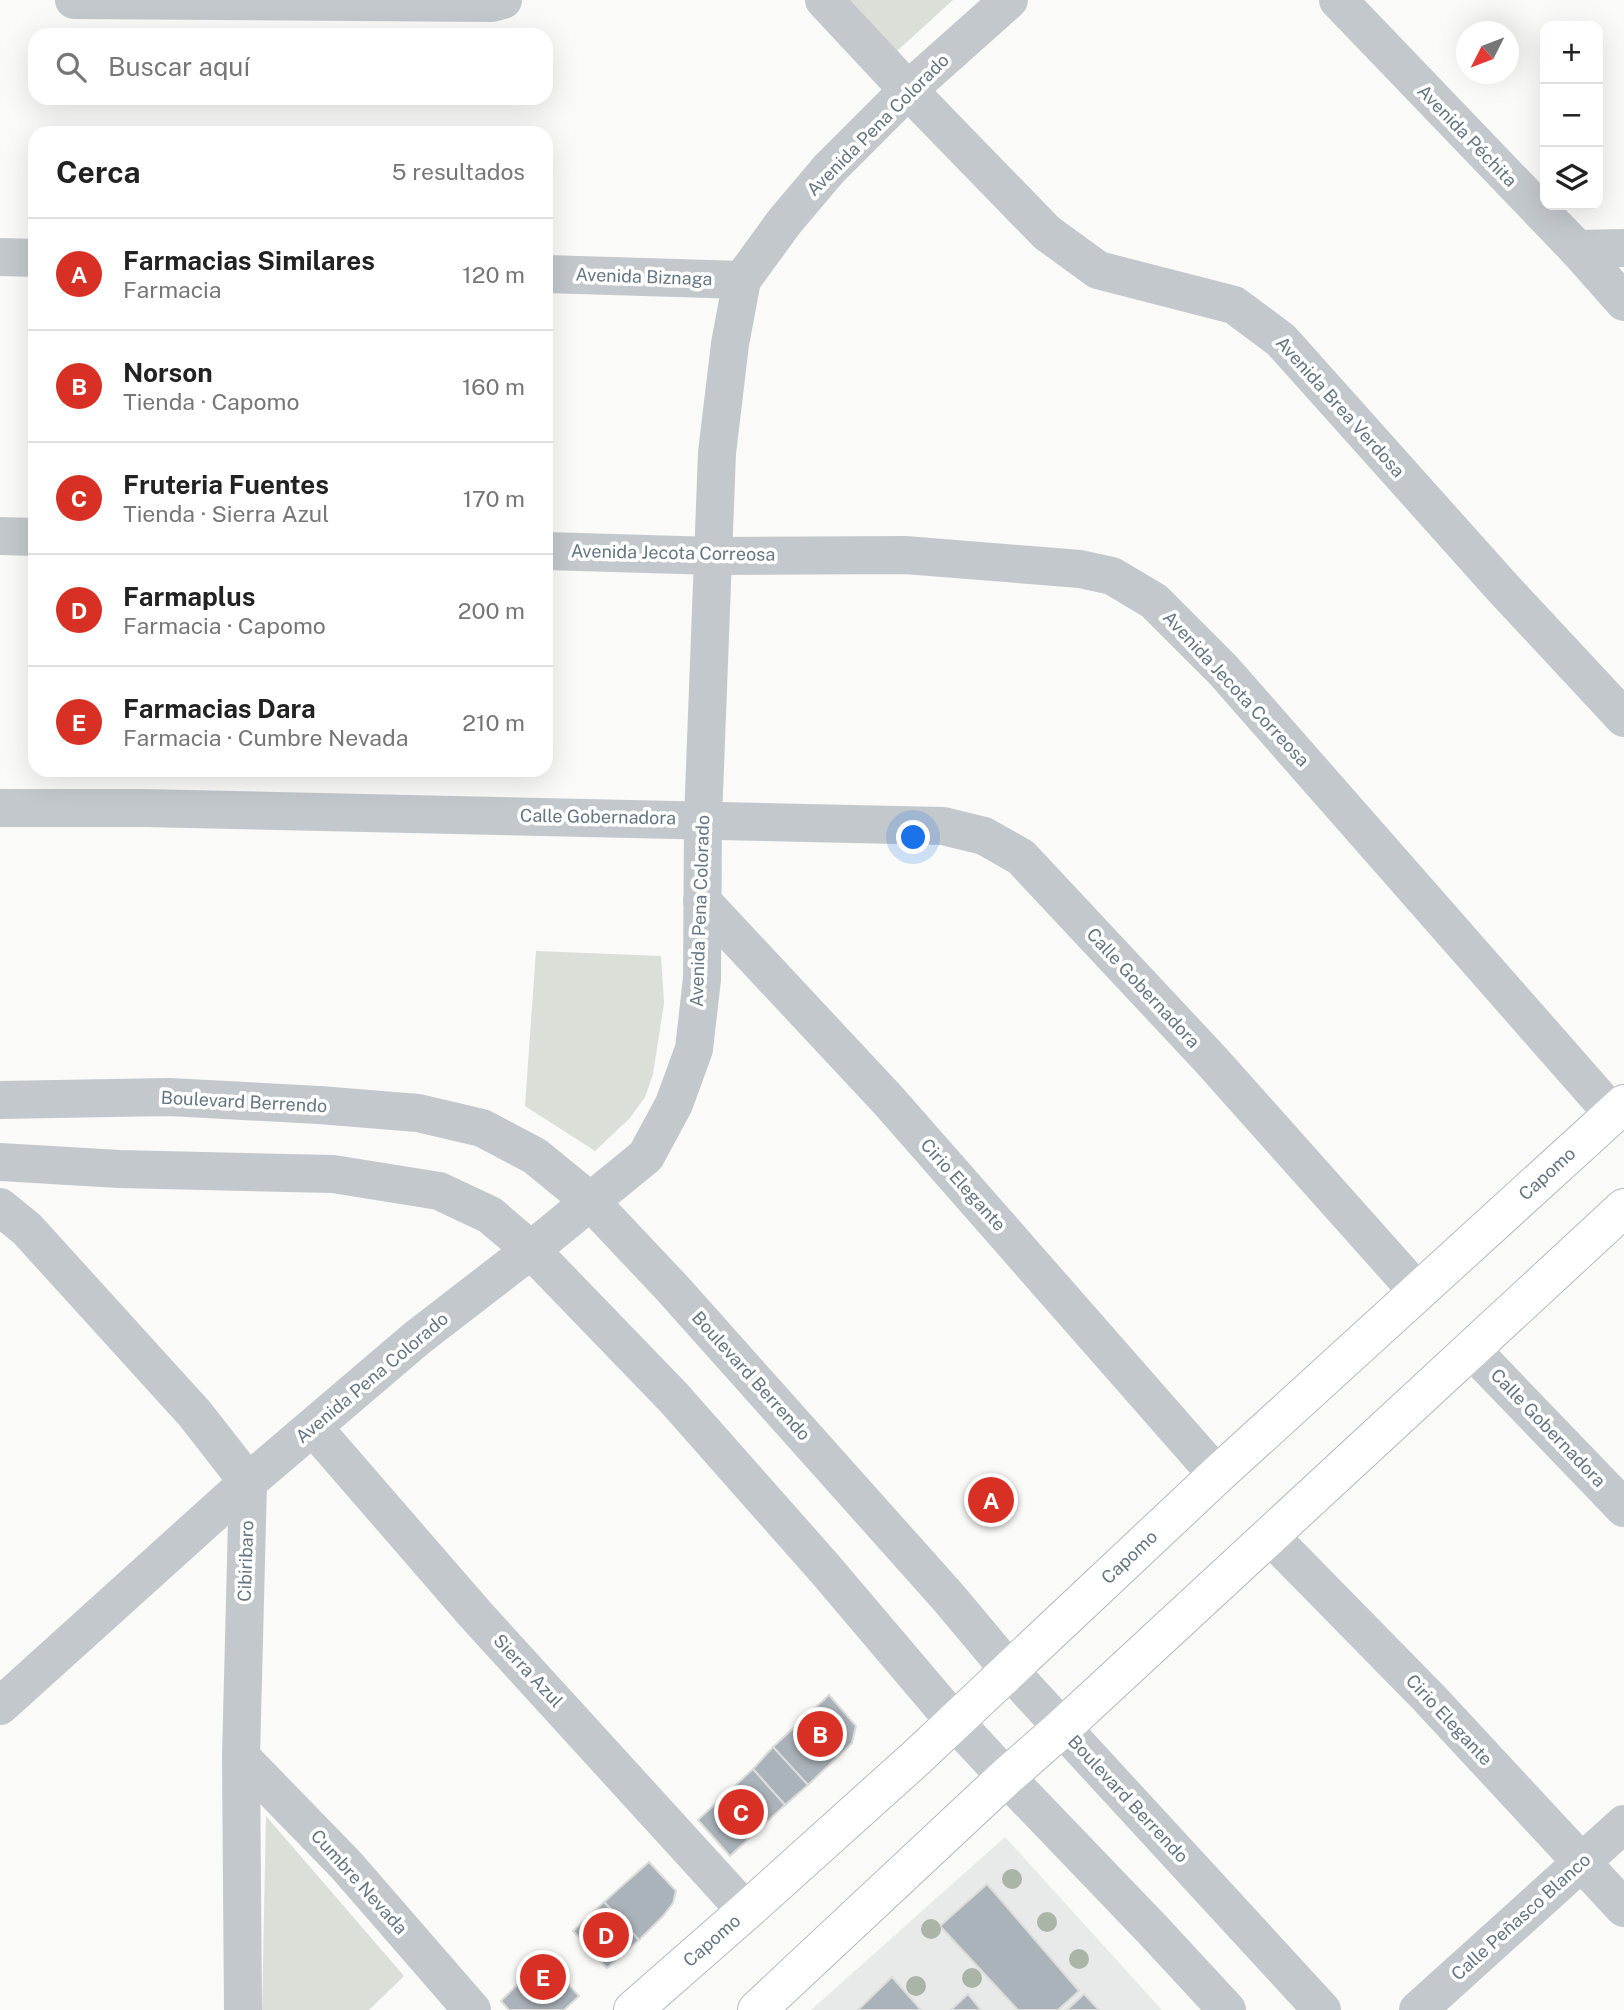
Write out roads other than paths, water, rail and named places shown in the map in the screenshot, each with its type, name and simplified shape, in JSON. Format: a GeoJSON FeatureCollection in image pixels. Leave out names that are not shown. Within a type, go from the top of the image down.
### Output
{"type":"FeatureCollection","features":[{"type":"Feature","properties":{"kind":"main road","name":"Capomo"},"geometry":{"type":"LineString","coordinates":[[633,2010],[955,1722],[1217,1475],[1618,1109]]}},
{"type":"Feature","properties":{"kind":"main road"},"geometry":{"type":"LineString","coordinates":[[757,2010],[1624,1208]]}},
{"type":"Feature","properties":{"kind":"street"},"geometry":{"type":"LineString","coordinates":[[74,0],[492,3],[503,0]]}},
{"type":"Feature","properties":{"kind":"street","name":"Avenida Brea Verdosa"},"geometry":{"type":"LineString","coordinates":[[824,0],[1047,233],[1098,270],[1234,304],[1280,340],[1624,718]]}},
{"type":"Feature","properties":{"kind":"street","name":"Avenida Pena Colorado"},"geometry":{"type":"LineString","coordinates":[[0,1706],[248,1482],[416,1338],[531,1250],[646,1156],[674,1104],[694,1049],[702,979],[703,819],[717,453],[730,344],[742,280],[785,221],[829,169],[908,90],[1009,0]]}},
{"type":"Feature","properties":{"kind":"street","name":"Avenida Péchita"},"geometry":{"type":"LineString","coordinates":[[1338,0],[1577,249],[1624,302]]}},
{"type":"Feature","properties":{"kind":"street"},"geometry":{"type":"LineString","coordinates":[[1577,249],[1624,248]]}},
{"type":"Feature","properties":{"kind":"street"},"geometry":{"type":"LineString","coordinates":[[0,257],[28,258]]}},
{"type":"Feature","properties":{"kind":"street","name":"Avenida Biznaga"},"geometry":{"type":"LineString","coordinates":[[553,274],[742,280]]}},
{"type":"Feature","properties":{"kind":"street"},"geometry":{"type":"LineString","coordinates":[[0,536],[28,537]]}},
{"type":"Feature","properties":{"kind":"street","name":"Avenida Jecota Correosa"},"geometry":{"type":"LineString","coordinates":[[553,551],[905,555],[1080,569],[1112,576],[1154,601],[1223,670],[1618,1109]]}},
{"type":"Feature","properties":{"kind":"street","name":"Calle Gobernadora"},"geometry":{"type":"LineString","coordinates":[[0,808],[144,807],[703,819],[943,826],[984,836],[1021,857],[1211,1060],[1417,1291]]}},
{"type":"Feature","properties":{"kind":"street","name":"Cirio Elegante"},"geometry":{"type":"LineString","coordinates":[[702,901],[888,1100],[1217,1475]]}},
{"type":"Feature","properties":{"kind":"street","name":"Boulevard Berrendo"},"geometry":{"type":"LineString","coordinates":[[0,1100],[169,1097],[418,1113],[482,1128],[534,1156],[590,1201],[795,1423],[1010,1671],[1322,2010]]}},
{"type":"Feature","properties":{"kind":"street"},"geometry":{"type":"LineString","coordinates":[[0,1162],[119,1169],[333,1174],[439,1191],[490,1215],[531,1250],[674,1398],[826,1570],[955,1722],[1227,2010]]}},
{"type":"Feature","properties":{"kind":"street"},"geometry":{"type":"LineString","coordinates":[[0,1207],[27,1229],[195,1414],[248,1482]]}},
{"type":"Feature","properties":{"kind":"street","name":"Calle Gobernadora"},"geometry":{"type":"LineString","coordinates":[[1471,1349],[1624,1508]]}},
{"type":"Feature","properties":{"kind":"street","name":"Sierra Azul"},"geometry":{"type":"LineString","coordinates":[[313,1427],[477,1615],[746,1911]]}},
{"type":"Feature","properties":{"kind":"street","name":"Cibiribaro"},"geometry":{"type":"LineString","coordinates":[[243,2010],[241,1757],[248,1482]]}},
{"type":"Feature","properties":{"kind":"street","name":"Cirio Elegante"},"geometry":{"type":"LineString","coordinates":[[1270,1536],[1429,1698],[1624,1908]]}},
{"type":"Feature","properties":{"kind":"street","name":"Cumbre Nevada"},"geometry":{"type":"LineString","coordinates":[[241,1757],[346,1865],[472,2010]]}},
{"type":"Feature","properties":{"kind":"street","name":"Calle Peñasco Blanco"},"geometry":{"type":"LineString","coordinates":[[1418,2010],[1624,1824]]}},
{"type":"Feature","properties":{"kind":"place","name":"Farmacias Similares"},"geometry":{"type":"Point","coordinates":[991,1500]}},
{"type":"Feature","properties":{"kind":"place","name":"Norson"},"geometry":{"type":"Point","coordinates":[820,1734]}},
{"type":"Feature","properties":{"kind":"place","name":"Fruteria Fuentes"},"geometry":{"type":"Point","coordinates":[741,1812]}},
{"type":"Feature","properties":{"kind":"place","name":"Farmaplus"},"geometry":{"type":"Point","coordinates":[606,1935]}},
{"type":"Feature","properties":{"kind":"place","name":"Farmacias Dara"},"geometry":{"type":"Point","coordinates":[543,1977]}}]}
